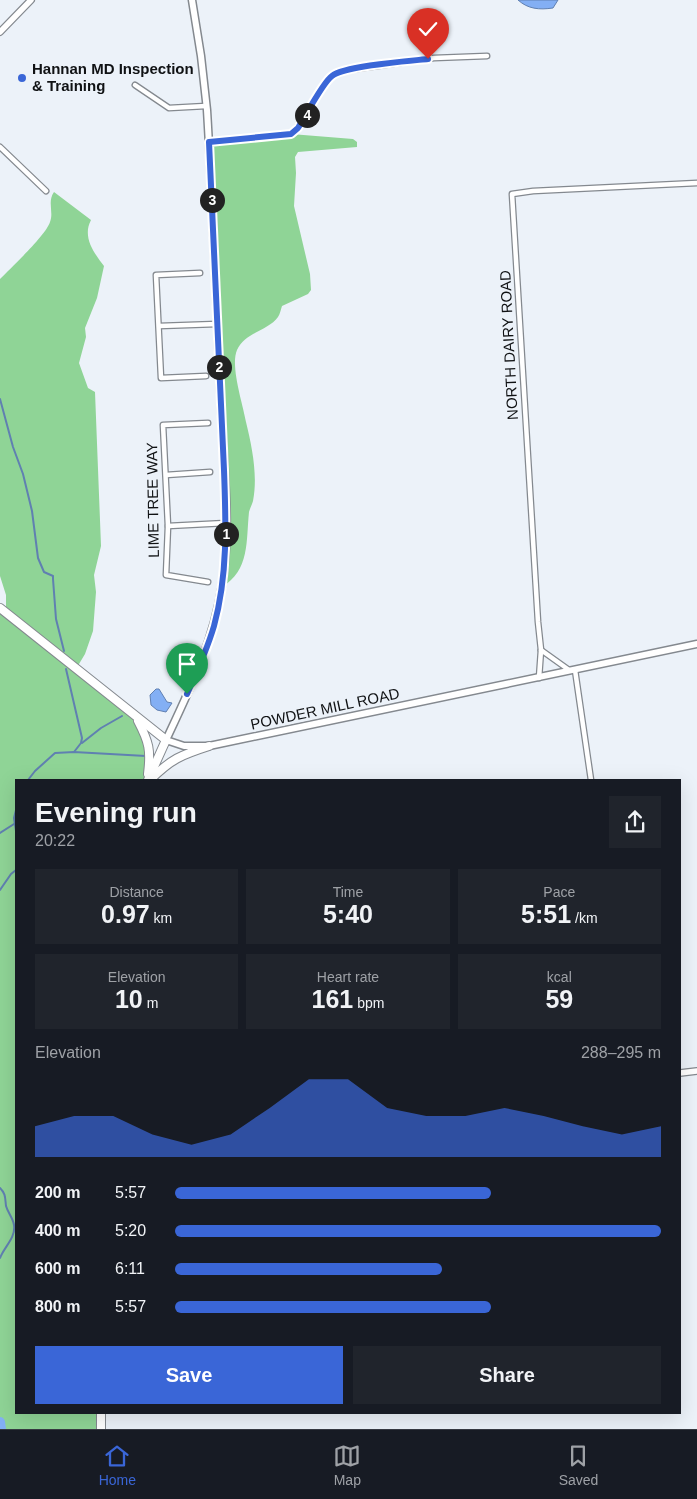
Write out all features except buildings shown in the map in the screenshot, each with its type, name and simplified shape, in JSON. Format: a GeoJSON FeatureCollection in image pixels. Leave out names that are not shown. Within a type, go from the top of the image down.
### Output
{"type":"FeatureCollection","features":[{"type":"Feature","properties":{"kind":"main road"},"geometry":{"type":"LineString","coordinates":[[148,779],[201,663],[214,625],[224,575],[226,523],[209,142],[201,56],[192,0]]}},
{"type":"Feature","properties":{"kind":"main road","name":"POWDER MILL ROAD"},"geometry":{"type":"LineString","coordinates":[[0,608],[166,740],[184,746],[209,746],[697,644]]}},
{"type":"Feature","properties":{"kind":"main road"},"geometry":{"type":"LineString","coordinates":[[136,717],[150,750],[148,779]]}},
{"type":"Feature","properties":{"kind":"main road"},"geometry":{"type":"LineString","coordinates":[[149,779],[168,762],[178,756],[209,746]]}},
{"type":"Feature","properties":{"kind":"main road"},"geometry":{"type":"LineString","coordinates":[[101,1414],[101,1429]]}},
{"type":"Feature","properties":{"kind":"street"},"geometry":{"type":"LineString","coordinates":[[0,32],[31,0]]}},
{"type":"Feature","properties":{"kind":"street"},"geometry":{"type":"LineString","coordinates":[[209,142],[282,136],[294,132],[331,76],[342,71],[428,59],[487,56]]}},
{"type":"Feature","properties":{"kind":"street"},"geometry":{"type":"LineString","coordinates":[[135,85],[169,108],[206,106]]}},
{"type":"Feature","properties":{"kind":"street"},"geometry":{"type":"LineString","coordinates":[[0,147],[46,191]]}},
{"type":"Feature","properties":{"kind":"street","name":"NORTH DAIRY ROAD"},"geometry":{"type":"LineString","coordinates":[[539,678],[541,650],[512,194],[533,191],[697,183]]}},
{"type":"Feature","properties":{"kind":"street"},"geometry":{"type":"LineString","coordinates":[[200,273],[156,275],[161,378],[206,376]]}},
{"type":"Feature","properties":{"kind":"street"},"geometry":{"type":"LineString","coordinates":[[159,326],[217,324]]}},
{"type":"Feature","properties":{"kind":"street","name":"LIME TREE WAY"},"geometry":{"type":"LineString","coordinates":[[208,422],[163,425],[168,526],[166,575],[208,582]]}},
{"type":"Feature","properties":{"kind":"street"},"geometry":{"type":"LineString","coordinates":[[166,475],[210,472]]}},
{"type":"Feature","properties":{"kind":"street"},"geometry":{"type":"LineString","coordinates":[[168,526],[226,523]]}},
{"type":"Feature","properties":{"kind":"street"},"geometry":{"type":"LineString","coordinates":[[541,650],[573,671],[591,779]]}},
{"type":"Feature","properties":{"kind":"street"},"geometry":{"type":"LineString","coordinates":[[681,1073],[697,1072]]}},
{"type":"Feature","properties":{"kind":"green space"},"geometry":{"type":"Polygon","coordinates":[[[291,134],[353,139],[357,142],[357,147],[298,152],[295,157],[294,206],[310,274],[311,290],[308,294],[282,306],[279,316],[274,322],[245,339],[237,350],[235,357],[236,375],[252,451],[255,481],[253,501],[249,512],[245,554],[238,572],[222,587],[226,557],[209,142],[291,134]]]}},
{"type":"Feature","properties":{"kind":"green space"},"geometry":{"type":"Polygon","coordinates":[[[54,192],[91,220],[88,233],[90,244],[104,266],[97,298],[85,328],[86,337],[79,363],[88,388],[95,392],[101,546],[94,575],[96,592],[93,631],[85,654],[76,669],[136,717],[148,742],[147,779],[15,779],[15,1414],[101,1414],[101,1429],[0,1429],[0,608],[6,612],[6,595],[0,576],[0,279],[28,251],[47,228],[51,218],[52,196],[54,192]]]}},
{"type":"Feature","properties":{"kind":"water"},"geometry":{"type":"Polygon","coordinates":[[[518,0],[558,0],[553,8],[543,9],[530,7],[518,0]]]}},
{"type":"Feature","properties":{"kind":"water"},"geometry":{"type":"Polygon","coordinates":[[[156,689],[159,689],[167,702],[172,703],[166,712],[157,710],[151,705],[150,695],[156,689]]]}},
{"type":"Feature","properties":{"kind":"waterway"},"geometry":{"type":"LineString","coordinates":[[0,399],[13,447],[23,474],[32,511],[38,558],[44,572],[53,576],[56,619],[64,651]]}},
{"type":"Feature","properties":{"kind":"waterway"},"geometry":{"type":"LineString","coordinates":[[66,669],[82,738],[81,743],[74,752]]}},
{"type":"Feature","properties":{"kind":"waterway"},"geometry":{"type":"LineString","coordinates":[[82,743],[101,728],[122,716]]}},
{"type":"Feature","properties":{"kind":"waterway"},"geometry":{"type":"LineString","coordinates":[[29,779],[55,753],[74,752],[146,756]]}},
{"type":"Feature","properties":{"kind":"waterway"},"geometry":{"type":"LineString","coordinates":[[15,814],[15,824]]}},
{"type":"Feature","properties":{"kind":"waterway"},"geometry":{"type":"LineString","coordinates":[[0,833],[14,824]]}},
{"type":"Feature","properties":{"kind":"waterway"},"geometry":{"type":"LineString","coordinates":[[0,890],[15,871]]}},
{"type":"Feature","properties":{"kind":"waterway"},"geometry":{"type":"LineString","coordinates":[[0,1188],[4,1194],[14,1230],[12,1238],[0,1258]]}},
{"type":"Feature","properties":{"kind":"waterway"},"geometry":{"type":"LineString","coordinates":[[0,1422],[1,1429]]}},
{"type":"Feature","properties":{"kind":"place","name":"Hannan MD Inspection & Training"},"geometry":{"type":"Point","coordinates":[22,78]}},
{"type":"Feature","properties":{"kind":"route"},"geometry":{"type":"LineString","coordinates":[[187,694],[201,663],[214,625],[226,557],[224,470],[209,142],[291,134],[298,128],[331,76],[338,72],[428,59]]}}]}
